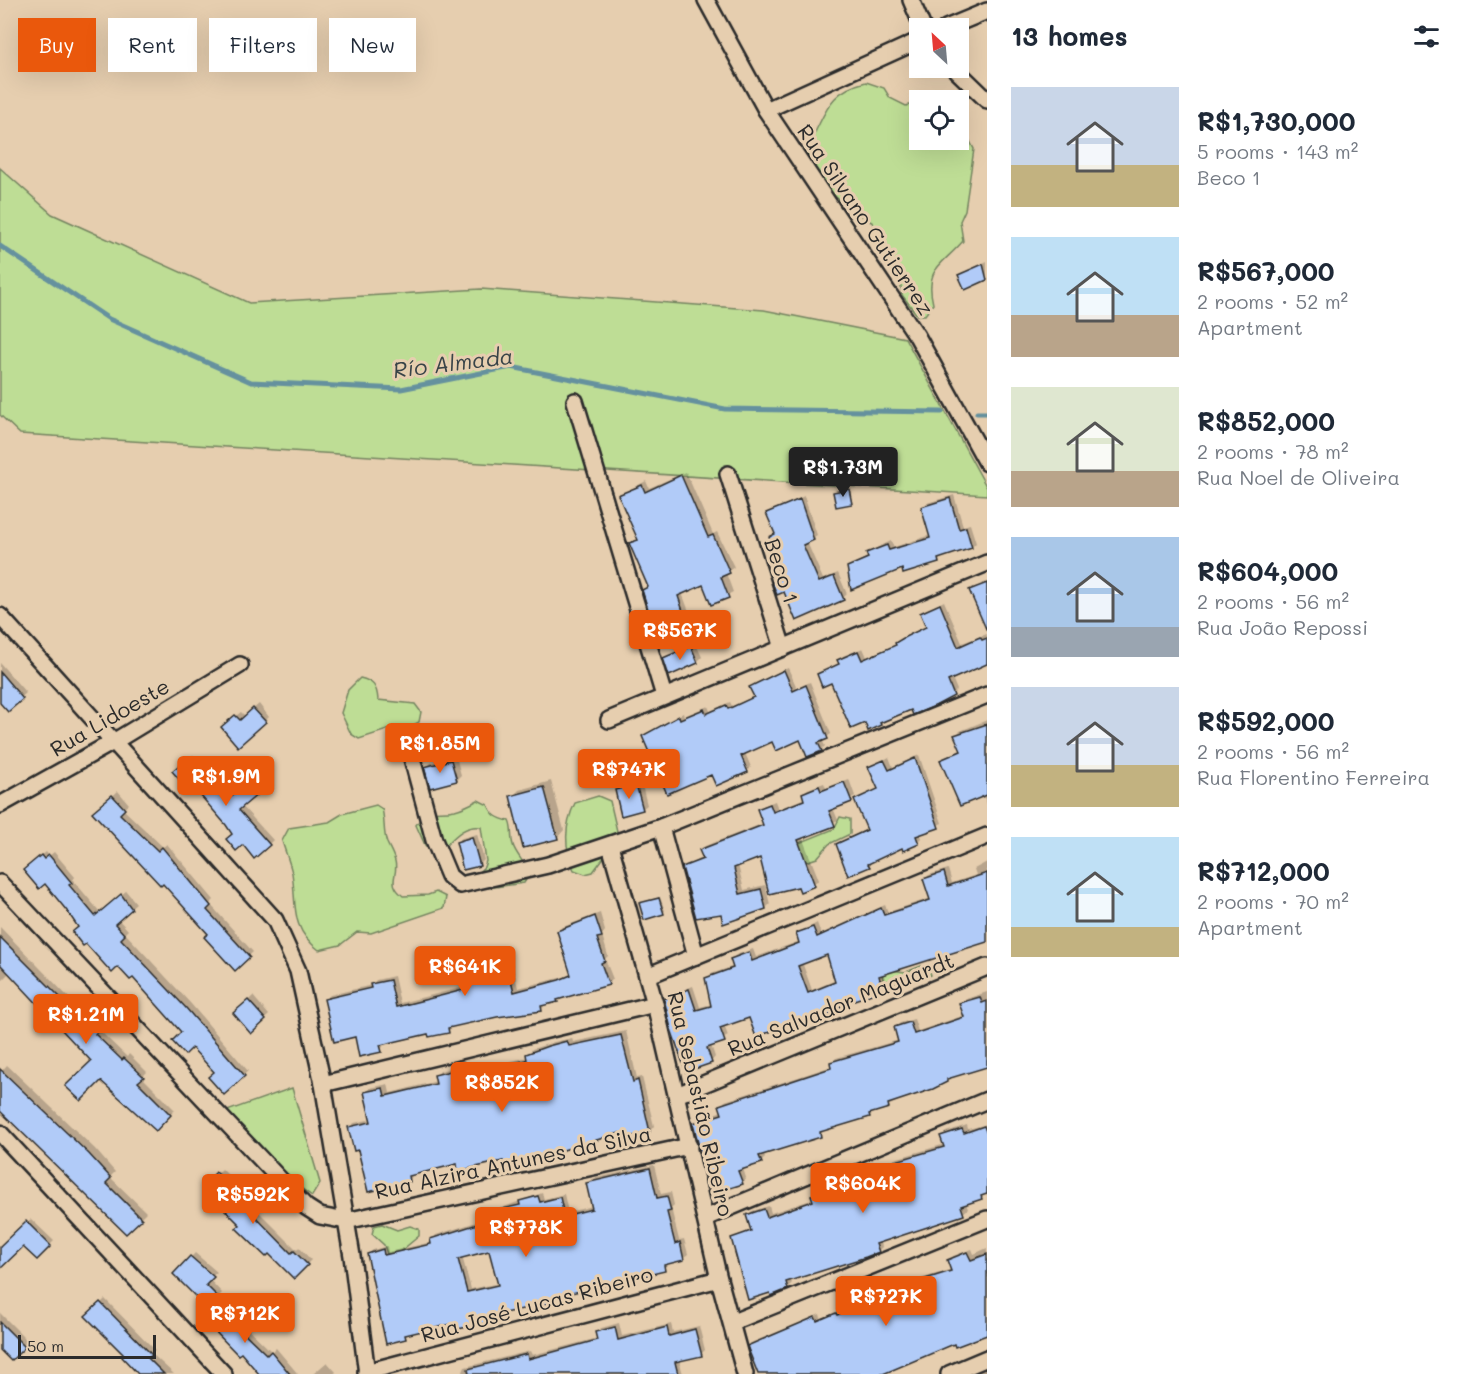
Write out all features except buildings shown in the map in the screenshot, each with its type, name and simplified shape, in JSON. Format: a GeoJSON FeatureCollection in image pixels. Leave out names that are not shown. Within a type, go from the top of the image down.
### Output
{"type":"FeatureCollection","features":[{"type":"Feature","properties":{"kind":"street","name":"Rua Silvano Gutierrez"},"geometry":{"type":"LineString","coordinates":[[706,0],[766,110],[916,336],[987,463]]}},
{"type":"Feature","properties":{"kind":"street"},"geometry":{"type":"LineString","coordinates":[[911,0],[919,18]]}},
{"type":"Feature","properties":{"kind":"street"},"geometry":{"type":"LineString","coordinates":[[969,18],[987,11]]}},
{"type":"Feature","properties":{"kind":"street"},"geometry":{"type":"LineString","coordinates":[[766,110],[909,45]]}},
{"type":"Feature","properties":{"kind":"street"},"geometry":{"type":"LineString","coordinates":[[964,78],[987,100]]}},
{"type":"Feature","properties":{"kind":"street"},"geometry":{"type":"LineString","coordinates":[[575,401],[664,696]]}},
{"type":"Feature","properties":{"kind":"street","name":"Beco 1"},"geometry":{"type":"LineString","coordinates":[[728,474],[783,648]]}},
{"type":"Feature","properties":{"kind":"street"},"geometry":{"type":"LineString","coordinates":[[609,720],[987,563]]}},
{"type":"Feature","properties":{"kind":"street"},"geometry":{"type":"LineString","coordinates":[[0,616],[275,920],[298,971],[324,1084],[367,1373]]}},
{"type":"Feature","properties":{"kind":"street","name":"Rua Lidoeste"},"geometry":{"type":"LineString","coordinates":[[0,805],[114,741],[240,665]]}},
{"type":"Feature","properties":{"kind":"street"},"geometry":{"type":"LineString","coordinates":[[406,736],[434,840],[449,876],[460,885],[548,865],[661,827],[987,695]]}},
{"type":"Feature","properties":{"kind":"street"},"geometry":{"type":"LineString","coordinates":[[661,827],[696,956]]}},
{"type":"Feature","properties":{"kind":"street"},"geometry":{"type":"LineString","coordinates":[[647,976],[987,837]]}},
{"type":"Feature","properties":{"kind":"street","name":"Rua Sebastião Ribeiro"},"geometry":{"type":"LineString","coordinates":[[610,845],[655,1004],[719,1279],[733,1323],[745,1374]]}},
{"type":"Feature","properties":{"kind":"street"},"geometry":{"type":"LineString","coordinates":[[0,883],[306,1207],[320,1216],[346,1221]]}},
{"type":"Feature","properties":{"kind":"street","name":"Rua Salvador Maguardt"},"geometry":{"type":"LineString","coordinates":[[677,1095],[987,967]]}},
{"type":"Feature","properties":{"kind":"street"},"geometry":{"type":"LineString","coordinates":[[324,1084],[655,1004]]}},
{"type":"Feature","properties":{"kind":"street"},"geometry":{"type":"LineString","coordinates":[[705,1218],[987,1100]]}},
{"type":"Feature","properties":{"kind":"street"},"geometry":{"type":"LineString","coordinates":[[0,1133],[224,1374]]}},
{"type":"Feature","properties":{"kind":"street","name":"Rua Alzira Antunes da Silva"},"geometry":{"type":"LineString","coordinates":[[346,1221],[689,1146]]}},
{"type":"Feature","properties":{"kind":"street"},"geometry":{"type":"LineString","coordinates":[[733,1323],[987,1219]]}},
{"type":"Feature","properties":{"kind":"street","name":"Rua José Lucas Ribeiro"},"geometry":{"type":"LineString","coordinates":[[367,1373],[719,1279]]}},
{"type":"Feature","properties":{"kind":"street"},"geometry":{"type":"LineString","coordinates":[[949,1374],[987,1358]]}},
{"type":"Feature","properties":{"kind":"green space"},"geometry":{"type":"Polygon","coordinates":[[[866,82],[884,88],[890,98],[906,106],[909,105],[909,150],[969,150],[969,140],[974,149],[965,210],[960,221],[963,241],[933,274],[931,292],[933,304],[925,315],[917,315],[902,295],[900,278],[878,248],[873,223],[851,209],[831,192],[814,173],[808,162],[805,150],[828,108],[834,99],[852,86],[866,82]]]}},
{"type":"Feature","properties":{"kind":"green space"},"geometry":{"type":"Polygon","coordinates":[[[0,168],[52,214],[249,303],[481,289],[764,310],[905,338],[987,488],[987,495],[20,434],[0,415],[0,168]]]}},
{"type":"Feature","properties":{"kind":"green space"},"geometry":{"type":"Polygon","coordinates":[[[360,678],[374,685],[378,700],[415,704],[421,712],[419,722],[398,733],[390,729],[359,739],[351,734],[341,713],[348,690],[360,678]]]}},
{"type":"Feature","properties":{"kind":"green space"},"geometry":{"type":"Polygon","coordinates":[[[598,796],[610,801],[617,831],[616,841],[593,872],[585,874],[574,870],[568,854],[567,828],[575,803],[598,796]]]}},
{"type":"Feature","properties":{"kind":"green space"},"geometry":{"type":"Polygon","coordinates":[[[478,800],[488,805],[496,816],[509,821],[513,845],[529,875],[524,883],[488,888],[469,881],[484,867],[486,861],[481,827],[463,830],[440,851],[430,850],[425,845],[416,825],[425,815],[455,810],[478,800]]]}},
{"type":"Feature","properties":{"kind":"green space"},"geometry":{"type":"Polygon","coordinates":[[[376,805],[382,809],[386,839],[395,861],[395,887],[403,896],[428,895],[436,892],[446,897],[444,908],[371,933],[357,932],[340,945],[319,950],[309,942],[299,924],[292,873],[282,841],[289,828],[329,822],[342,814],[376,805]]]}},
{"type":"Feature","properties":{"kind":"green space"},"geometry":{"type":"Polygon","coordinates":[[[840,817],[850,819],[850,834],[829,844],[817,858],[805,862],[794,845],[834,829],[840,817]]]}},
{"type":"Feature","properties":{"kind":"green space"},"geometry":{"type":"Polygon","coordinates":[[[921,966],[929,969],[931,975],[907,984],[883,980],[882,975],[890,970],[906,972],[921,966]]]}},
{"type":"Feature","properties":{"kind":"green space"},"geometry":{"type":"Polygon","coordinates":[[[292,1088],[320,1183],[312,1196],[266,1157],[227,1111],[292,1088]]]}},
{"type":"Feature","properties":{"kind":"green space"},"geometry":{"type":"Polygon","coordinates":[[[382,1224],[397,1230],[410,1226],[419,1229],[419,1236],[396,1255],[388,1257],[384,1245],[372,1234],[374,1226],[382,1224]]]}},
{"type":"Feature","properties":{"kind":"waterway","name":"Río Almada"},"geometry":{"type":"LineString","coordinates":[[0,246],[109,319],[251,382],[401,389],[511,367],[725,409],[942,412]]}},
{"type":"Feature","properties":{"kind":"waterway","name":"Río Almada"},"geometry":{"type":"LineString","coordinates":[[977,413],[987,413]]}}]}
